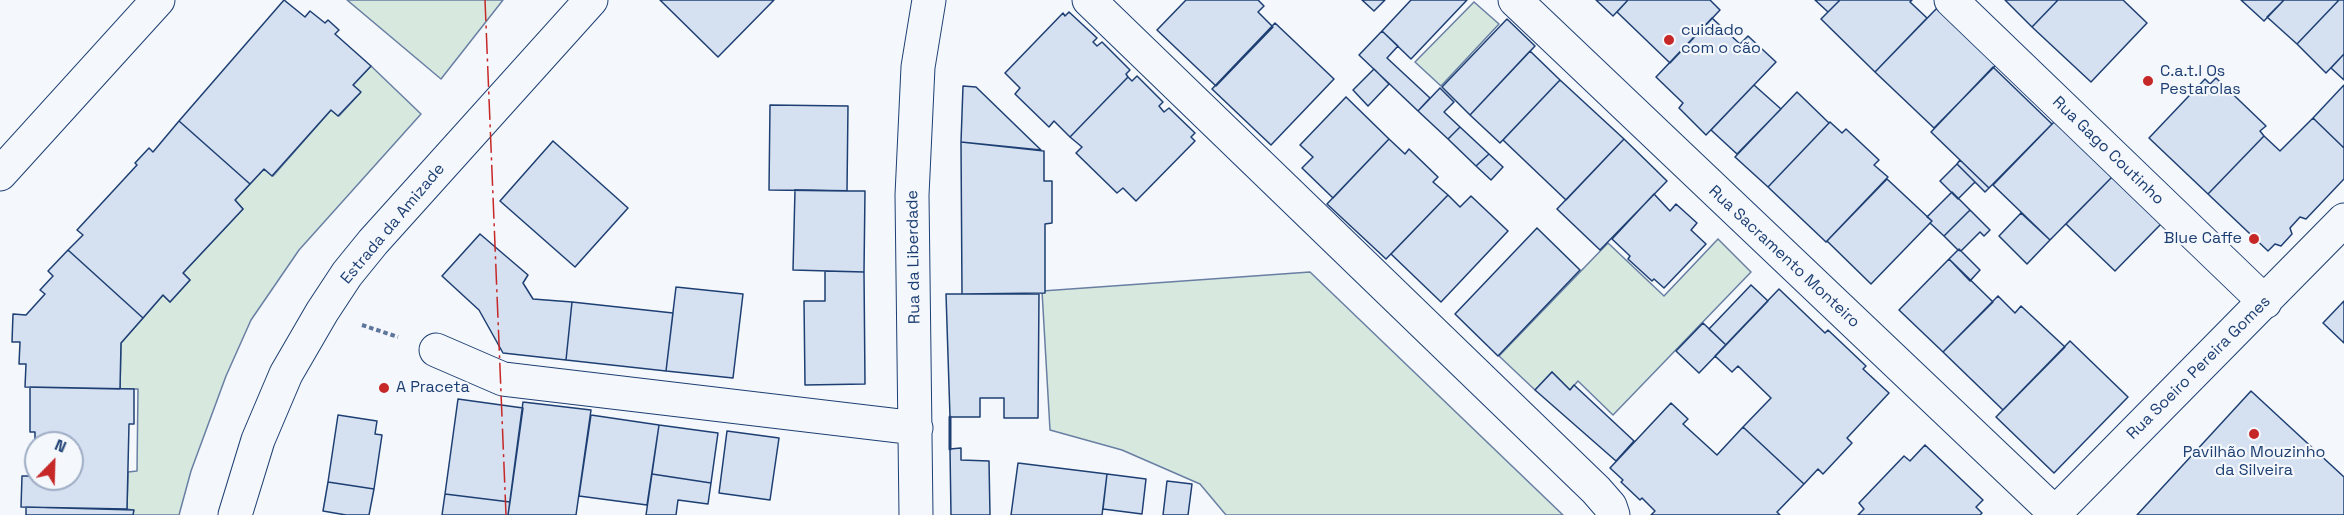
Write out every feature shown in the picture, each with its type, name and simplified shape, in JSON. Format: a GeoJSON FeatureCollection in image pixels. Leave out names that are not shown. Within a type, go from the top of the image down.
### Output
{"type":"FeatureCollection","features":[{"type":"Feature","properties":{"kind":"street"},"geometry":{"type":"LineString","coordinates":[[0,174],[158,0]]}},
{"type":"Feature","properties":{"kind":"street","name":"Estrada da Amizade"},"geometry":{"type":"LineString","coordinates":[[235,515],[262,431],[286,374],[347,274],[373,242],[591,0]]}},
{"type":"Feature","properties":{"kind":"street","name":"Rua da Liberdade"},"geometry":{"type":"LineString","coordinates":[[916,515],[912,195],[918,67],[929,0]]}},
{"type":"Feature","properties":{"kind":"street"},"geometry":{"type":"LineString","coordinates":[[1089,0],[1596,490],[1610,506],[1613,515]]}},
{"type":"Feature","properties":{"kind":"street","name":"Rua Sacramento Monteiro"},"geometry":{"type":"LineString","coordinates":[[1515,0],[2054,514]]}},
{"type":"Feature","properties":{"kind":"street","name":"Rua Gago Coutinho"},"geometry":{"type":"LineString","coordinates":[[1951,0],[2265,302]]}},
{"type":"Feature","properties":{"kind":"street","name":"Rua Soeiro Pereira Gomes"},"geometry":{"type":"LineString","coordinates":[[2054,514],[2344,220]]}},
{"type":"Feature","properties":{"kind":"street"},"geometry":{"type":"LineString","coordinates":[[436,350],[503,379],[916,428]]}},
{"type":"Feature","properties":{"kind":"path"},"geometry":{"type":"LineString","coordinates":[[322,312],[436,350]]}},
{"type":"Feature","properties":{"kind":"shaded area"},"geometry":{"type":"Polygon","coordinates":[[[347,0],[503,0],[441,79],[347,0]]]}},
{"type":"Feature","properties":{"kind":"shaded area"},"geometry":{"type":"Polygon","coordinates":[[[1474,2],[1499,24],[1441,86],[1415,62],[1474,2]]]}},
{"type":"Feature","properties":{"kind":"shaded area"},"geometry":{"type":"Polygon","coordinates":[[[371,66],[421,114],[299,250],[251,320],[226,376],[191,471],[179,515],[133,515],[133,510],[127,509],[128,472],[137,471],[138,389],[120,389],[121,343],[163,295],[170,302],[190,280],[183,273],[243,209],[235,200],[264,169],[273,176],[331,110],[339,116],[360,93],[353,85],[371,66]]]}},
{"type":"Feature","properties":{"kind":"shaded area"},"geometry":{"type":"Polygon","coordinates":[[[1718,239],[1751,272],[1613,415],[1578,381],[1570,390],[1552,372],[1535,390],[1499,356],[1608,243],[1664,296],[1718,239]]]}},
{"type":"Feature","properties":{"kind":"shaded area"},"geometry":{"type":"Polygon","coordinates":[[[1310,272],[1563,515],[1226,515],[1200,484],[1122,450],[1050,430],[1042,291],[1310,272]]]}},
{"type":"Feature","properties":{"kind":"building"},"geometry":{"type":"Polygon","coordinates":[[[284,0],[305,17],[310,11],[325,23],[328,20],[339,30],[335,34],[371,66],[353,85],[361,92],[338,116],[331,110],[272,176],[264,169],[250,184],[179,121],[284,0]]]}},
{"type":"Feature","properties":{"kind":"building"},"geometry":{"type":"Polygon","coordinates":[[[660,0],[774,0],[718,57],[660,0]]]}},
{"type":"Feature","properties":{"kind":"building"},"geometry":{"type":"Polygon","coordinates":[[[1186,0],[1258,0],[1264,6],[1258,12],[1273,27],[1216,86],[1157,30],[1186,0]]]}},
{"type":"Feature","properties":{"kind":"building"},"geometry":{"type":"Polygon","coordinates":[[[1362,0],[1385,0],[1374,11],[1362,0]]]}},
{"type":"Feature","properties":{"kind":"building"},"geometry":{"type":"Polygon","coordinates":[[[1411,0],[1467,0],[1411,59],[1382,31],[1411,0]]]}},
{"type":"Feature","properties":{"kind":"building"},"geometry":{"type":"Polygon","coordinates":[[[1596,0],[1628,0],[1613,16],[1596,0]]]}},
{"type":"Feature","properties":{"kind":"building","name":"cuidado com o cão"},"geometry":{"type":"Polygon","coordinates":[[[1628,0],[1710,0],[1720,10],[1670,63],[1617,12],[1628,0]]]}},
{"type":"Feature","properties":{"kind":"building"},"geometry":{"type":"Polygon","coordinates":[[[1815,0],[1840,0],[1828,12],[1815,0]]]}},
{"type":"Feature","properties":{"kind":"building"},"geometry":{"type":"Polygon","coordinates":[[[1840,0],[1912,0],[1910,2],[1927,18],[1875,72],[1821,19],[1840,0]]]}},
{"type":"Feature","properties":{"kind":"building"},"geometry":{"type":"Polygon","coordinates":[[[2005,0],[2058,0],[2032,27],[2005,0]]]}},
{"type":"Feature","properties":{"kind":"building"},"geometry":{"type":"Polygon","coordinates":[[[2058,0],[2123,0],[2147,23],[2091,82],[2032,27],[2058,0]]]}},
{"type":"Feature","properties":{"kind":"building"},"geometry":{"type":"Polygon","coordinates":[[[2241,0],[2284,0],[2264,21],[2241,0]]]}},
{"type":"Feature","properties":{"kind":"building"},"geometry":{"type":"Polygon","coordinates":[[[2284,0],[2339,0],[2297,44],[2267,17],[2284,0]]]}},
{"type":"Feature","properties":{"kind":"building"},"geometry":{"type":"Polygon","coordinates":[[[2339,0],[2344,0],[2344,54],[2326,73],[2297,44],[2339,0]]]}},
{"type":"Feature","properties":{"kind":"building"},"geometry":{"type":"Polygon","coordinates":[[[1939,6],[1998,63],[1934,128],[1875,72],[1939,6]]]}},
{"type":"Feature","properties":{"kind":"building"},"geometry":{"type":"Polygon","coordinates":[[[1069,12],[1097,38],[1093,42],[1097,46],[1102,42],[1130,70],[1126,74],[1128,77],[1070,137],[1054,121],[1049,127],[1015,94],[1020,88],[1005,73],[1063,13],[1065,16],[1069,12]]]}},
{"type":"Feature","properties":{"kind":"building"},"geometry":{"type":"Polygon","coordinates":[[[1712,18],[1740,44],[1748,36],[1776,62],[1706,135],[1679,108],[1683,103],[1656,77],[1712,18]]]}},
{"type":"Feature","properties":{"kind":"building"},"geometry":{"type":"Polygon","coordinates":[[[1507,19],[1535,46],[1470,115],[1442,87],[1507,19]]]}},
{"type":"Feature","properties":{"kind":"building"},"geometry":{"type":"Polygon","coordinates":[[[1275,23],[1334,79],[1271,145],[1212,89],[1275,23]]]}},
{"type":"Feature","properties":{"kind":"building"},"geometry":{"type":"Polygon","coordinates":[[[1382,31],[1398,46],[1387,58],[1430,98],[1418,111],[1359,55],[1382,31]]]}},
{"type":"Feature","properties":{"kind":"building"},"geometry":{"type":"Polygon","coordinates":[[[1530,51],[1560,80],[1500,143],[1470,115],[1530,51]]]}},
{"type":"Feature","properties":{"kind":"building"},"geometry":{"type":"Polygon","coordinates":[[[2344,54],[2344,80],[2331,68],[2344,54]]]}},
{"type":"Feature","properties":{"kind":"building"},"geometry":{"type":"Polygon","coordinates":[[[1993,67],[2052,124],[1989,188],[1931,132],[1993,67]]]}},
{"type":"Feature","properties":{"kind":"building"},"geometry":{"type":"Polygon","coordinates":[[[1374,69],[1389,84],[1368,106],[1353,90],[1374,69]]]}},
{"type":"Feature","properties":{"kind":"building"},"geometry":{"type":"Polygon","coordinates":[[[1137,76],[1163,102],[1159,106],[1164,112],[1169,108],[1195,133],[1191,137],[1195,141],[1136,201],[1123,188],[1117,193],[1076,153],[1082,147],[1070,137],[1128,77],[1132,81],[1137,76]]]}},
{"type":"Feature","properties":{"kind":"building"},"geometry":{"type":"Polygon","coordinates":[[[2216,78],[2266,126],[2260,131],[2264,136],[2208,194],[2149,138],[2205,79],[2210,84],[2216,78]]]}},
{"type":"Feature","properties":{"kind":"building"},"geometry":{"type":"Polygon","coordinates":[[[1560,80],[1624,139],[1566,200],[1503,140],[1560,80]]]}},
{"type":"Feature","properties":{"kind":"building"},"geometry":{"type":"Polygon","coordinates":[[[1754,85],[1781,109],[1737,154],[1711,130],[1754,85]]]}},
{"type":"Feature","properties":{"kind":"building"},"geometry":{"type":"Polygon","coordinates":[[[2344,85],[2344,148],[2313,118],[2344,85]]]}},
{"type":"Feature","properties":{"kind":"building"},"geometry":{"type":"Polygon","coordinates":[[[963,86],[976,87],[1041,150],[961,142],[963,86]]]}},
{"type":"Feature","properties":{"kind":"building"},"geometry":{"type":"Polygon","coordinates":[[[1440,88],[1454,102],[1444,112],[1460,127],[1448,139],[1418,111],[1440,88]]]}},
{"type":"Feature","properties":{"kind":"building"},"geometry":{"type":"Polygon","coordinates":[[[1797,92],[1829,123],[1768,187],[1735,157],[1797,92]]]}},
{"type":"Feature","properties":{"kind":"building"},"geometry":{"type":"Polygon","coordinates":[[[1346,97],[1389,139],[1333,198],[1302,168],[1313,157],[1300,145],[1346,97]]]}},
{"type":"Feature","properties":{"kind":"building"},"geometry":{"type":"Polygon","coordinates":[[[770,105],[848,106],[847,191],[769,190],[770,105]]]}},
{"type":"Feature","properties":{"kind":"building"},"geometry":{"type":"Polygon","coordinates":[[[2313,118],[2344,148],[2344,179],[2306,219],[2300,217],[2290,228],[2292,234],[2281,246],[2275,244],[2268,251],[2208,194],[2264,136],[2280,151],[2313,118]]]}},
{"type":"Feature","properties":{"kind":"building"},"geometry":{"type":"Polygon","coordinates":[[[179,121],[250,184],[235,200],[243,209],[183,273],[190,280],[170,302],[163,295],[143,318],[68,250],[83,235],[77,230],[137,165],[135,163],[149,148],[153,152],[179,121]]]}},
{"type":"Feature","properties":{"kind":"building"},"geometry":{"type":"Polygon","coordinates":[[[2055,121],[2113,176],[2050,240],[1993,185],[2055,121]]]}},
{"type":"Feature","properties":{"kind":"building"},"geometry":{"type":"Polygon","coordinates":[[[1830,122],[1842,133],[1846,129],[1879,160],[1874,165],[1888,177],[1826,242],[1768,187],[1830,122]]]}},
{"type":"Feature","properties":{"kind":"building"},"geometry":{"type":"Polygon","coordinates":[[[1460,127],[1489,154],[1476,166],[1448,139],[1460,127]]]}},
{"type":"Feature","properties":{"kind":"building"},"geometry":{"type":"Polygon","coordinates":[[[1389,139],[1405,154],[1409,149],[1438,177],[1433,182],[1448,195],[1386,259],[1327,204],[1389,139]]]}},
{"type":"Feature","properties":{"kind":"building"},"geometry":{"type":"Polygon","coordinates":[[[1624,139],[1667,181],[1600,250],[1557,209],[1624,139]]]}},
{"type":"Feature","properties":{"kind":"building"},"geometry":{"type":"Polygon","coordinates":[[[553,141],[628,208],[575,267],[500,201],[553,141]]]}},
{"type":"Feature","properties":{"kind":"building"},"geometry":{"type":"Polygon","coordinates":[[[961,142],[1044,151],[1044,181],[1052,181],[1052,223],[1045,224],[1045,293],[962,294],[961,142]]]}},
{"type":"Feature","properties":{"kind":"building"},"geometry":{"type":"Polygon","coordinates":[[[1489,154],[1503,167],[1491,180],[1476,166],[1489,154]]]}},
{"type":"Feature","properties":{"kind":"building"},"geometry":{"type":"Polygon","coordinates":[[[1960,160],[1989,188],[1985,192],[1957,164],[1960,160]]]}},
{"type":"Feature","properties":{"kind":"building"},"geometry":{"type":"Polygon","coordinates":[[[1957,164],[1975,182],[1958,199],[1940,181],[1957,164]]]}},
{"type":"Feature","properties":{"kind":"building"},"geometry":{"type":"Polygon","coordinates":[[[2113,176],[2161,224],[2115,271],[2066,224],[2113,176]]]}},
{"type":"Feature","properties":{"kind":"building"},"geometry":{"type":"Polygon","coordinates":[[[1887,179],[1932,221],[1871,284],[1827,241],[1887,179]]]}},
{"type":"Feature","properties":{"kind":"building"},"geometry":{"type":"Polygon","coordinates":[[[795,190],[865,191],[864,272],[793,270],[795,190]]]}},
{"type":"Feature","properties":{"kind":"building"},"geometry":{"type":"Polygon","coordinates":[[[1952,192],[1970,210],[1944,236],[1927,217],[1952,192]]]}},
{"type":"Feature","properties":{"kind":"building"},"geometry":{"type":"Polygon","coordinates":[[[1654,194],[1670,211],[1676,204],[1697,223],[1691,230],[1706,244],[1664,288],[1654,279],[1652,281],[1628,259],[1630,256],[1612,239],[1654,194]]]}},
{"type":"Feature","properties":{"kind":"building"},"geometry":{"type":"Polygon","coordinates":[[[1448,195],[1460,207],[1471,196],[1508,231],[1441,302],[1391,254],[1448,195]]]}},
{"type":"Feature","properties":{"kind":"building"},"geometry":{"type":"Polygon","coordinates":[[[1970,210],[1990,230],[1984,236],[1980,232],[1961,251],[1944,236],[1970,210]]]}},
{"type":"Feature","properties":{"kind":"building"},"geometry":{"type":"Polygon","coordinates":[[[2021,213],[2050,240],[2027,264],[1999,236],[2021,213]]]}},
{"type":"Feature","properties":{"kind":"building"},"geometry":{"type":"Polygon","coordinates":[[[1537,228],[1580,270],[1498,356],[1455,314],[1537,228]]]}},
{"type":"Feature","properties":{"kind":"building"},"geometry":{"type":"Polygon","coordinates":[[[480,234],[528,275],[523,283],[533,299],[572,302],[566,360],[503,353],[479,310],[442,276],[480,234]]]}},
{"type":"Feature","properties":{"kind":"building"},"geometry":{"type":"Polygon","coordinates":[[[1959,249],[1980,270],[1970,281],[1949,259],[1959,249]]]}},
{"type":"Feature","properties":{"kind":"building"},"geometry":{"type":"Polygon","coordinates":[[[68,250],[143,318],[121,343],[120,389],[25,387],[26,364],[19,364],[20,342],[12,342],[13,314],[26,315],[45,294],[40,290],[53,276],[48,271],[68,250]]]}},
{"type":"Feature","properties":{"kind":"building"},"geometry":{"type":"Polygon","coordinates":[[[1949,259],[1993,302],[1943,352],[1899,310],[1949,259]]]}},
{"type":"Feature","properties":{"kind":"building"},"geometry":{"type":"Polygon","coordinates":[[[825,271],[864,272],[865,384],[805,385],[804,301],[825,301],[825,271]]]}},
{"type":"Feature","properties":{"kind":"building"},"geometry":{"type":"Polygon","coordinates":[[[1751,285],[1768,301],[1726,345],[1709,329],[1751,285]]]}},
{"type":"Feature","properties":{"kind":"building"},"geometry":{"type":"Polygon","coordinates":[[[676,287],[743,294],[733,378],[666,371],[676,287]]]}},
{"type":"Feature","properties":{"kind":"building"},"geometry":{"type":"Polygon","coordinates":[[[1779,289],[1825,333],[1828,330],[1866,366],[1863,369],[1889,393],[1847,438],[1852,443],[1823,474],[1818,469],[1804,484],[1743,427],[1771,398],[1738,366],[1732,372],[1715,356],[1779,289]]]}},
{"type":"Feature","properties":{"kind":"building"},"geometry":{"type":"Polygon","coordinates":[[[946,294],[1039,294],[1038,418],[1004,418],[1004,398],[980,398],[980,417],[950,417],[946,294]]]}},
{"type":"Feature","properties":{"kind":"building"},"geometry":{"type":"Polygon","coordinates":[[[1998,296],[2015,313],[2021,306],[2065,347],[2003,410],[1943,352],[1998,296]]]}},
{"type":"Feature","properties":{"kind":"building"},"geometry":{"type":"Polygon","coordinates":[[[2344,301],[2344,343],[2323,323],[2344,301]]]}},
{"type":"Feature","properties":{"kind":"building"},"geometry":{"type":"Polygon","coordinates":[[[572,302],[673,313],[666,371],[566,360],[572,302]]]}},
{"type":"Feature","properties":{"kind":"building"},"geometry":{"type":"Polygon","coordinates":[[[1703,323],[1726,345],[1699,373],[1676,351],[1703,323]]]}},
{"type":"Feature","properties":{"kind":"building"},"geometry":{"type":"Polygon","coordinates":[[[2070,341],[2128,397],[2054,473],[1996,417],[2070,341]]]}},
{"type":"Feature","properties":{"kind":"building"},"geometry":{"type":"Polygon","coordinates":[[[1552,372],[1570,390],[1574,385],[1634,441],[1616,461],[1535,390],[1552,372]]]}},
{"type":"Feature","properties":{"kind":"building"},"geometry":{"type":"Polygon","coordinates":[[[30,387],[134,389],[134,424],[129,424],[127,509],[21,507],[22,476],[24,476],[24,491],[84,491],[84,431],[30,431],[30,387]]]}},
{"type":"Feature","properties":{"kind":"building","name":"Pavilhão Mouzinho da Silveira"},"geometry":{"type":"Polygon","coordinates":[[[2251,391],[2344,477],[2344,515],[2137,515],[2251,391]]]}},
{"type":"Feature","properties":{"kind":"building"},"geometry":{"type":"Polygon","coordinates":[[[458,399],[523,408],[510,502],[445,494],[458,399]]]}},
{"type":"Feature","properties":{"kind":"building"},"geometry":{"type":"Polygon","coordinates":[[[523,402],[591,410],[576,515],[508,515],[523,402]]]}},
{"type":"Feature","properties":{"kind":"building"},"geometry":{"type":"Polygon","coordinates":[[[1671,403],[1688,419],[1683,424],[1717,455],[1743,427],[1804,484],[1777,512],[1780,515],[1651,515],[1655,511],[1621,482],[1623,480],[1610,468],[1671,403]]]}},
{"type":"Feature","properties":{"kind":"building"},"geometry":{"type":"Polygon","coordinates":[[[338,415],[377,421],[375,434],[382,435],[374,489],[328,482],[338,415]]]}},
{"type":"Feature","properties":{"kind":"building"},"geometry":{"type":"Polygon","coordinates":[[[591,415],[659,425],[647,505],[579,496],[591,415]]]}},
{"type":"Feature","properties":{"kind":"building"},"geometry":{"type":"Polygon","coordinates":[[[659,425],[718,433],[711,483],[652,474],[659,425]]]}},
{"type":"Feature","properties":{"kind":"building"},"geometry":{"type":"Polygon","coordinates":[[[727,431],[779,438],[770,500],[719,493],[727,431]]]}},
{"type":"Feature","properties":{"kind":"building"},"geometry":{"type":"Polygon","coordinates":[[[1925,445],[1983,500],[1976,507],[1982,513],[1980,515],[1858,515],[1864,509],[1859,503],[1904,456],[1910,461],[1925,445]]]}},
{"type":"Feature","properties":{"kind":"building"},"geometry":{"type":"Polygon","coordinates":[[[961,448],[961,460],[989,461],[990,515],[951,515],[950,449],[961,448]]]}},
{"type":"Feature","properties":{"kind":"building"},"geometry":{"type":"Polygon","coordinates":[[[1018,463],[1107,474],[1102,515],[1011,515],[1018,463]]]}},
{"type":"Feature","properties":{"kind":"building"},"geometry":{"type":"Polygon","coordinates":[[[652,474],[711,483],[708,504],[678,500],[676,515],[646,515],[652,474]]]}},
{"type":"Feature","properties":{"kind":"building"},"geometry":{"type":"Polygon","coordinates":[[[1107,474],[1146,479],[1142,514],[1103,509],[1107,474]]]}},
{"type":"Feature","properties":{"kind":"building"},"geometry":{"type":"Polygon","coordinates":[[[1167,481],[1192,484],[1188,515],[1163,515],[1167,481]]]}},
{"type":"Feature","properties":{"kind":"building"},"geometry":{"type":"Polygon","coordinates":[[[328,482],[374,489],[369,515],[346,515],[323,511],[328,482]]]}},
{"type":"Feature","properties":{"kind":"building"},"geometry":{"type":"Polygon","coordinates":[[[445,494],[510,502],[508,515],[442,515],[445,494]]]}},
{"type":"Feature","properties":{"kind":"building"},"geometry":{"type":"Polygon","coordinates":[[[26,507],[134,510],[133,515],[26,515],[26,507]]]}},
{"type":"Feature","properties":{"kind":"wall"},"geometry":{"type":"LineString","coordinates":[[950,417],[950,449]]}},
{"type":"Feature","properties":{"kind":"power"},"geometry":{"type":"LineString","coordinates":[[485,0],[506,515]]}},
{"type":"Feature","properties":{"kind":"place","name":"cuidado com o cão"},"geometry":{"type":"Point","coordinates":[1669,40]}},
{"type":"Feature","properties":{"kind":"place","name":"C.a.t.l Os Pestarolas"},"geometry":{"type":"Point","coordinates":[2148,81]}},
{"type":"Feature","properties":{"kind":"place","name":"Blue Caffe"},"geometry":{"type":"Point","coordinates":[2254,239]}},
{"type":"Feature","properties":{"kind":"place","name":"A Praceta"},"geometry":{"type":"Point","coordinates":[384,388]}},
{"type":"Feature","properties":{"kind":"place","name":"Pavilhão Mouzinho da Silveira"},"geometry":{"type":"Point","coordinates":[2254,434]}}]}
